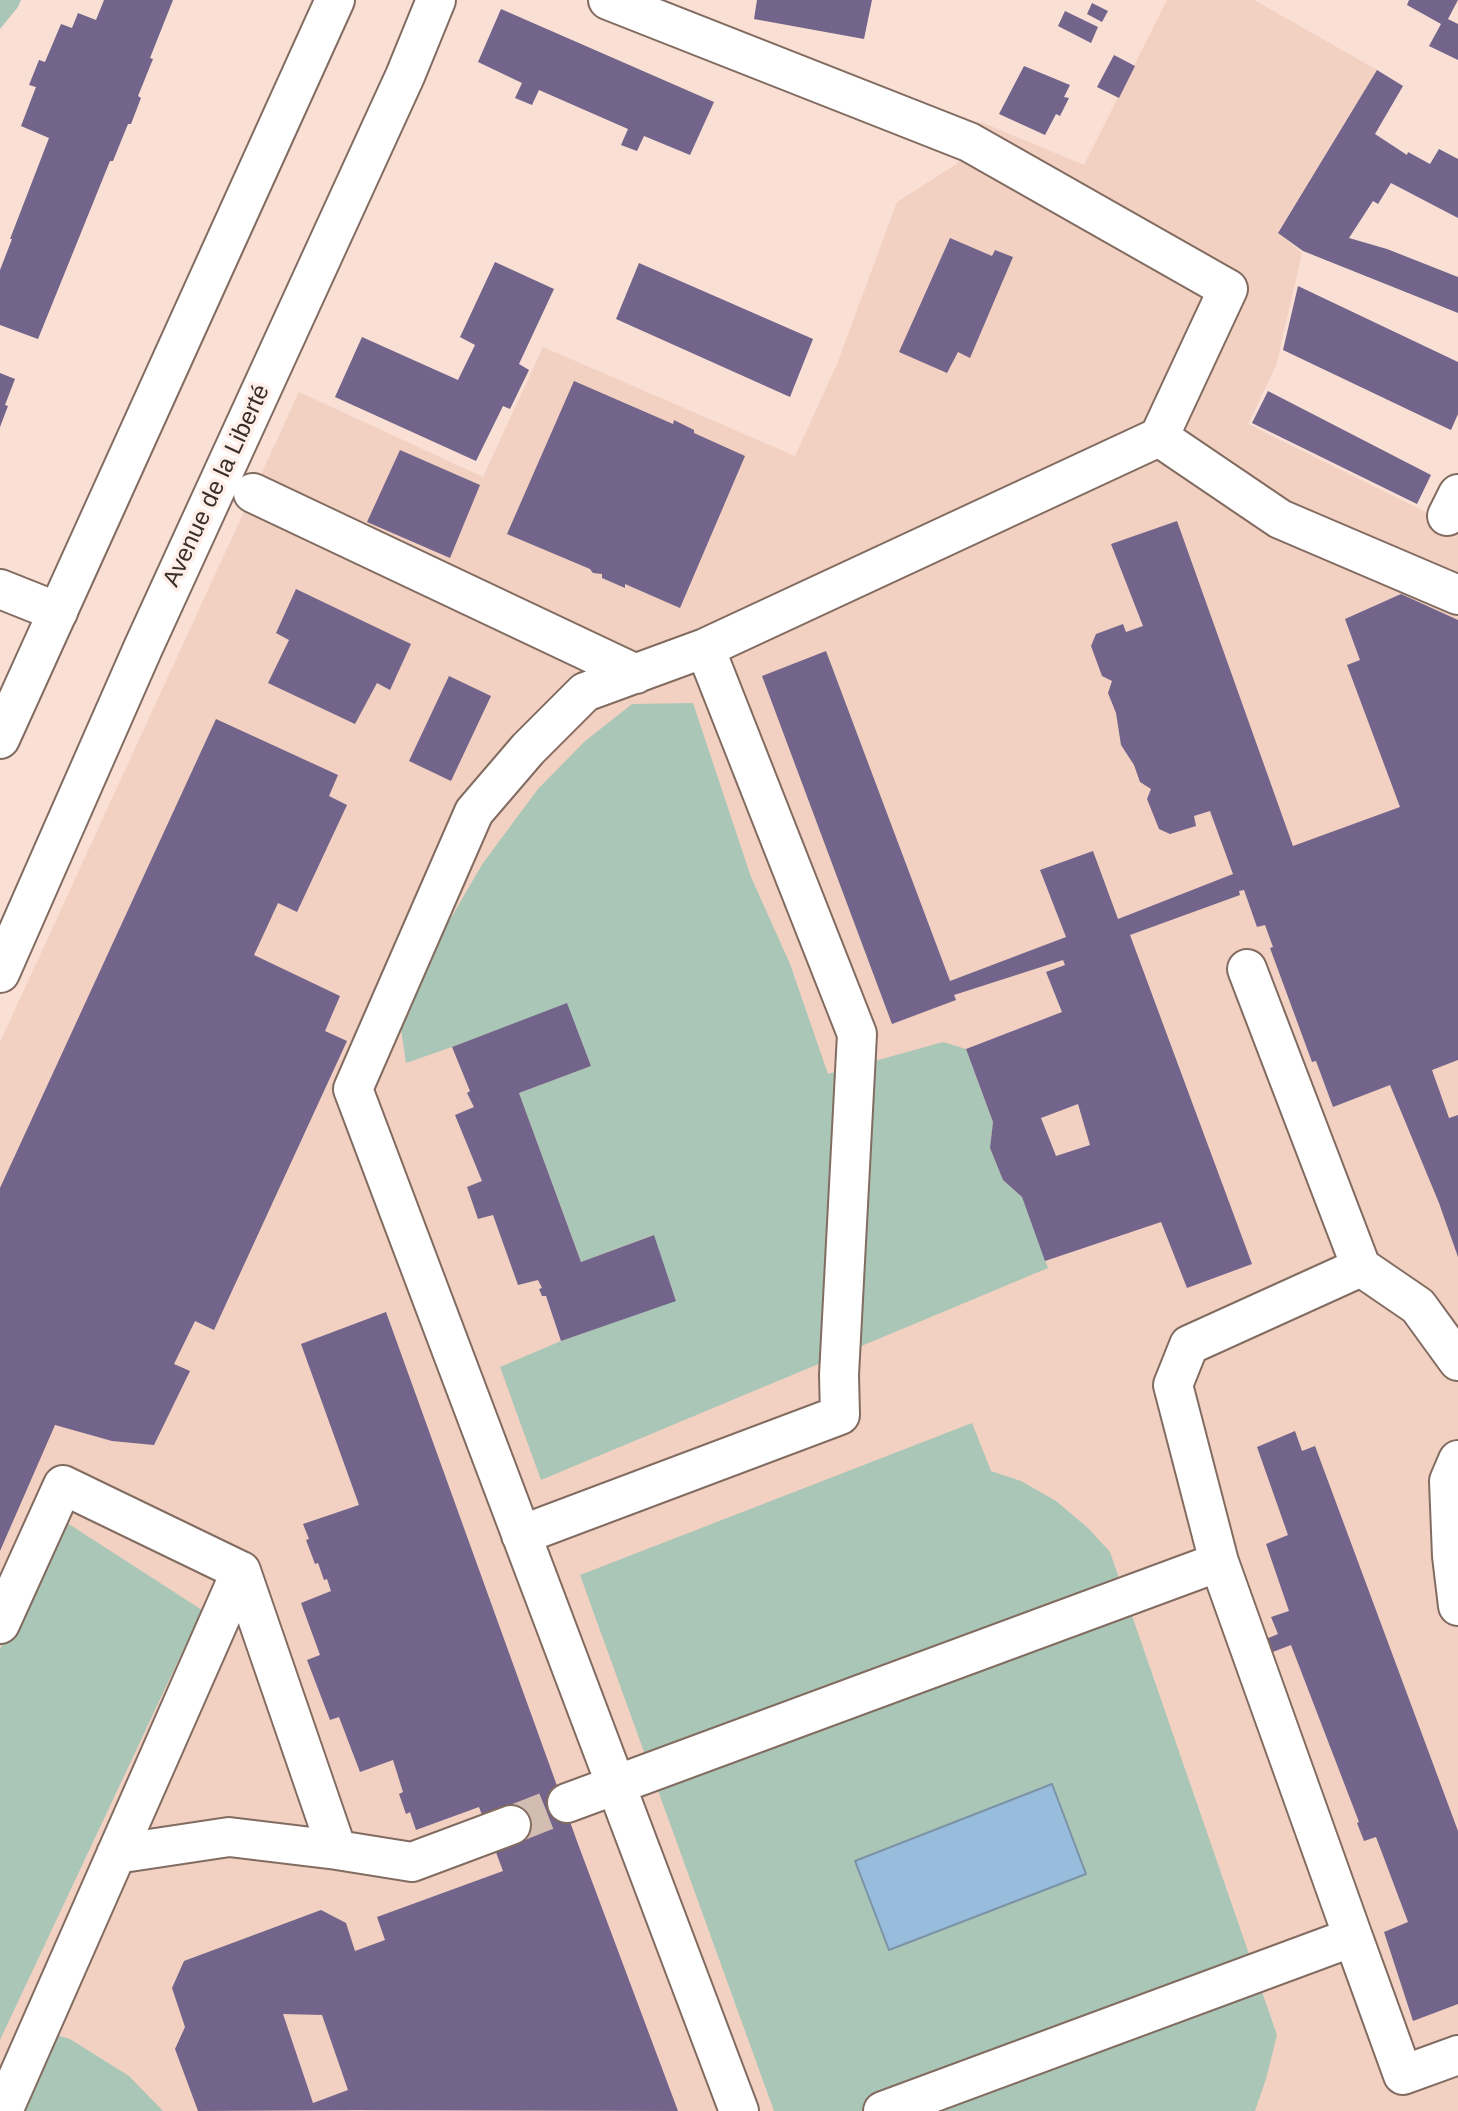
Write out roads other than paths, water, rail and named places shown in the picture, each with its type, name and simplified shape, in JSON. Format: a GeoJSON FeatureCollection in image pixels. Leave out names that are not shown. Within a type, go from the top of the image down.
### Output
{"type":"FeatureCollection","features":[{"type":"Feature","properties":{"kind":"main road"},"geometry":{"type":"LineString","coordinates":[[0,739],[335,0]]}},
{"type":"Feature","properties":{"kind":"main road","name":"Avenue de la Liberté"},"geometry":{"type":"LineString","coordinates":[[0,973],[148,638],[405,76],[436,0]]}},
{"type":"Feature","properties":{"kind":"main road"},"geometry":{"type":"LineString","coordinates":[[608,0],[969,142],[1228,289],[1159,437],[705,648],[585,692],[527,748],[474,812],[353,1088],[739,2111]]}},
{"type":"Feature","properties":{"kind":"main road"},"geometry":{"type":"LineString","coordinates":[[1159,437],[1280,519],[1458,595]]}},
{"type":"Feature","properties":{"kind":"main road"},"geometry":{"type":"LineString","coordinates":[[253,493],[636,674]]}},
{"type":"Feature","properties":{"kind":"main road"},"geometry":{"type":"LineString","coordinates":[[0,589],[58,612]]}},
{"type":"Feature","properties":{"kind":"main road"},"geometry":{"type":"LineString","coordinates":[[521,1535],[840,1415],[839,1375],[857,1034],[705,648]]}},
{"type":"Feature","properties":{"kind":"main road"},"geometry":{"type":"LineString","coordinates":[[1247,969],[1361,1267],[1418,1306],[1458,1362]]}},
{"type":"Feature","properties":{"kind":"main road"},"geometry":{"type":"LineString","coordinates":[[1361,1267],[1189,1345],[1173,1385],[1219,1562],[1403,2075],[1458,2054]]}},
{"type":"Feature","properties":{"kind":"main road"},"geometry":{"type":"LineString","coordinates":[[1458,1460],[1449,1481],[1452,1556],[1458,1606]]}},
{"type":"Feature","properties":{"kind":"main road"},"geometry":{"type":"LineString","coordinates":[[0,1624],[63,1485],[241,1571],[337,1850]]}},
{"type":"Feature","properties":{"kind":"main road"},"geometry":{"type":"LineString","coordinates":[[568,1803],[1219,1562]]}},
{"type":"Feature","properties":{"kind":"main road"},"geometry":{"type":"LineString","coordinates":[[3,2111],[241,1571]]}},
{"type":"Feature","properties":{"kind":"main road"},"geometry":{"type":"LineString","coordinates":[[117,1854],[229,1837],[412,1862],[511,1825]]}},
{"type":"Feature","properties":{"kind":"main road"},"geometry":{"type":"LineString","coordinates":[[883,2111],[1353,1937]]}},
{"type":"Feature","properties":{"kind":"water"},"geometry":{"type":"Polygon","coordinates":[[[1052,1784],[1086,1874],[889,1950],[855,1861],[1052,1784]]]}},
{"type":"Feature","properties":{"kind":"tunnel"},"geometry":{"type":"LineString","coordinates":[[511,1825],[567,1803]]}}]}
